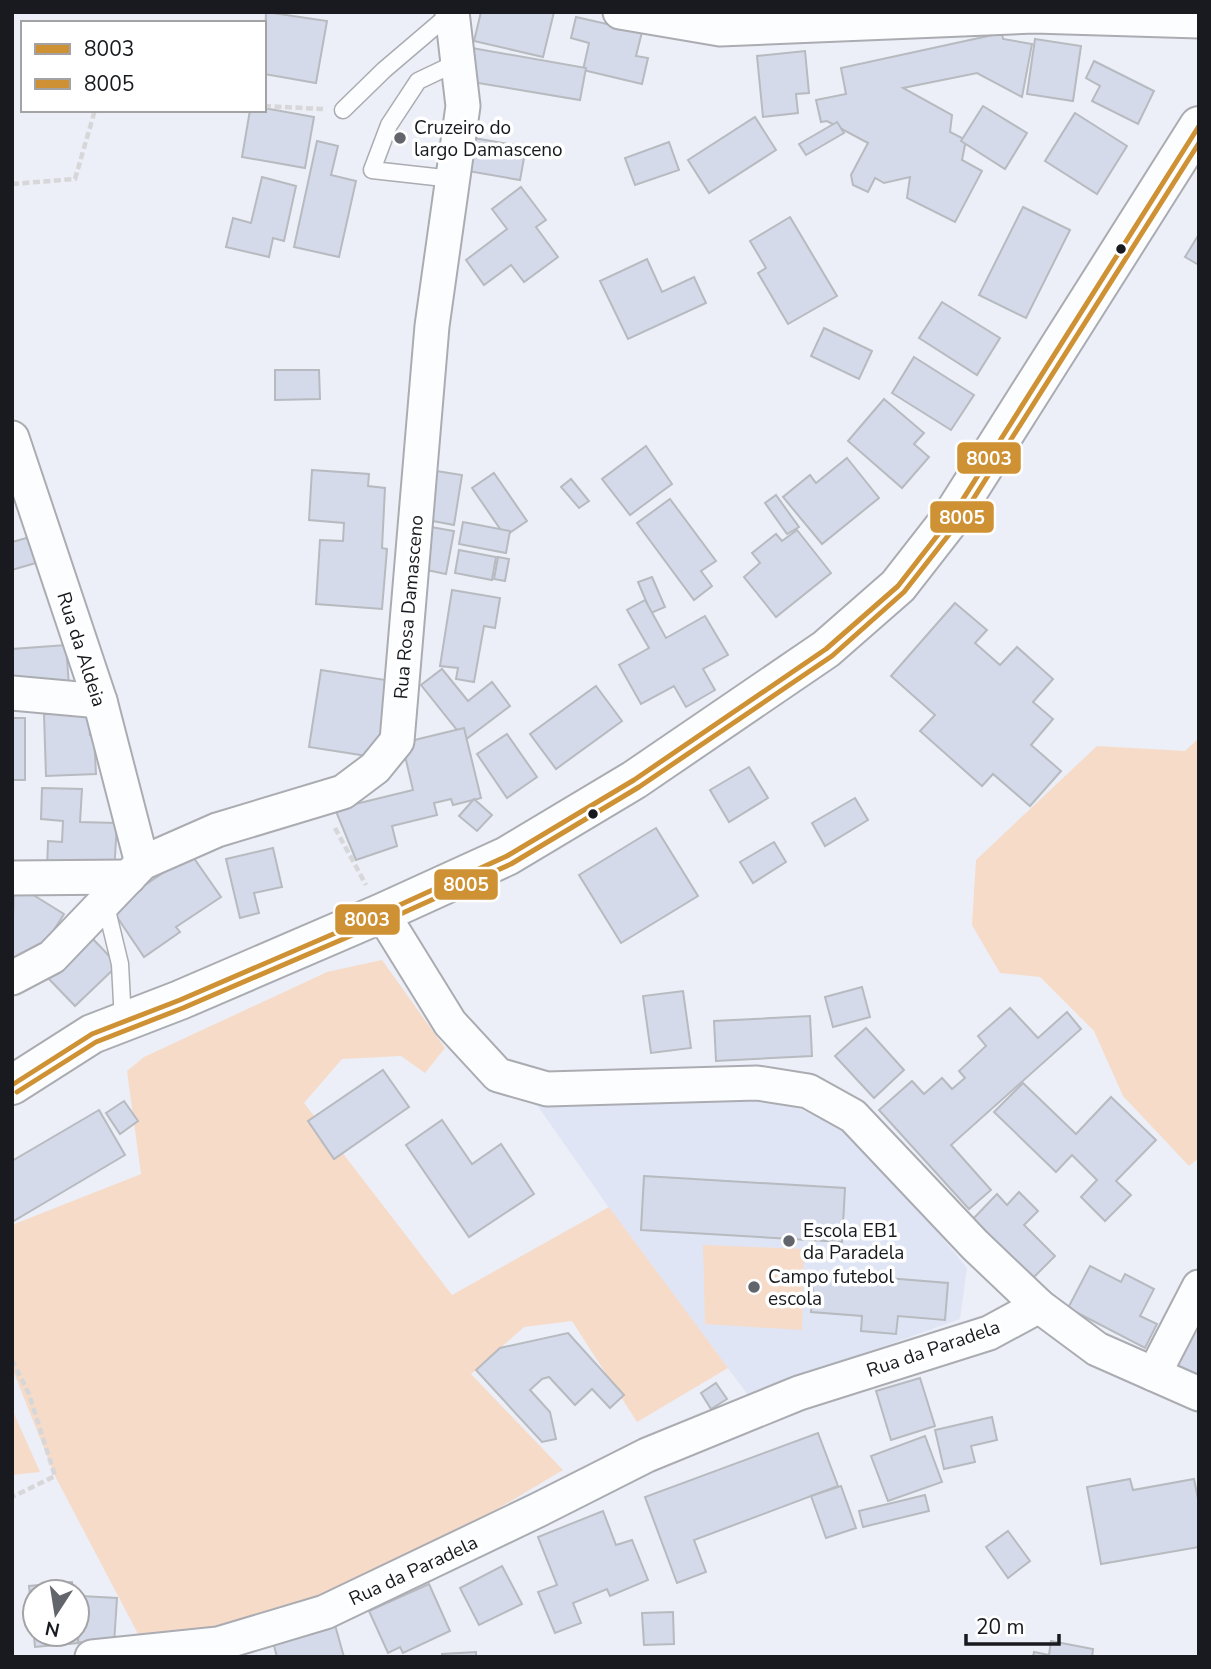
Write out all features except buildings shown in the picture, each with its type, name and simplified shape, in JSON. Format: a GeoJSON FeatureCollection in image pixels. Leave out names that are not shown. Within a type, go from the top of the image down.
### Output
{"type":"FeatureCollection","features":[{"type":"Feature","properties":{"kind":"main road"},"geometry":{"type":"LineString","coordinates":[[12,1085],[92,1034],[180,1000],[382,914],[507,856],[634,780],[826,649],[898,586],[951,518],[1199,125]]}},
{"type":"Feature","properties":{"kind":"street","name":"Rua Rosa Damasceno"},"geometry":{"type":"LineString","coordinates":[[14,976],[52,957],[135,870],[217,830],[344,792],[376,768],[397,741],[432,326],[463,106],[452,12]]}},
{"type":"Feature","properties":{"kind":"street"},"geometry":{"type":"LineString","coordinates":[[620,12],[720,29],[1034,16],[1199,21]]}},
{"type":"Feature","properties":{"kind":"street","name":"Rua da Aldeia"},"geometry":{"type":"LineString","coordinates":[[12,438],[100,701],[135,870]]}},
{"type":"Feature","properties":{"kind":"street"},"geometry":{"type":"LineString","coordinates":[[12,693],[100,701]]}},
{"type":"Feature","properties":{"kind":"street"},"geometry":{"type":"LineString","coordinates":[[12,878],[135,870]]}},
{"type":"Feature","properties":{"kind":"street"},"geometry":{"type":"LineString","coordinates":[[382,914],[450,1023],[498,1076],[547,1089],[757,1083],[808,1091],[853,1116],[975,1245],[1039,1306],[1097,1349],[1199,1394]]}},
{"type":"Feature","properties":{"kind":"street"},"geometry":{"type":"LineString","coordinates":[[1154,1374],[1199,1287]]}},
{"type":"Feature","properties":{"kind":"street","name":"Rua da Paradela"},"geometry":{"type":"LineString","coordinates":[[92,1657],[218,1644],[326,1612],[647,1455],[799,1393],[989,1333],[1039,1306]]}},
{"type":"Feature","properties":{"kind":"lane"},"geometry":{"type":"LineString","coordinates":[[343,110],[384,70],[452,12]]}},
{"type":"Feature","properties":{"kind":"lane"},"geometry":{"type":"LineString","coordinates":[[453,179],[372,170],[389,125],[418,81],[458,62]]}},
{"type":"Feature","properties":{"kind":"lane"},"geometry":{"type":"LineString","coordinates":[[105,902],[120,964],[123,1022]]}},
{"type":"Feature","properties":{"kind":"path"},"geometry":{"type":"LineString","coordinates":[[266,106],[343,110]]}},
{"type":"Feature","properties":{"kind":"path"},"geometry":{"type":"LineString","coordinates":[[12,184],[75,179],[94,112]]}},
{"type":"Feature","properties":{"kind":"path"},"geometry":{"type":"LineString","coordinates":[[320,799],[382,914]]}},
{"type":"Feature","properties":{"kind":"path"},"geometry":{"type":"LineString","coordinates":[[12,1360],[29,1394],[55,1476],[12,1497]]}},
{"type":"Feature","properties":{"kind":"shaded area"},"geometry":{"type":"Polygon","coordinates":[[[1199,738],[1199,1158],[1189,1166],[1123,1096],[1094,1031],[1040,977],[1000,973],[972,925],[976,860],[1097,746],[1185,751],[1199,738]]]}},
{"type":"Feature","properties":{"kind":"shaded area"},"geometry":{"type":"Polygon","coordinates":[[[382,960],[445,1048],[425,1073],[401,1056],[342,1059],[304,1103],[452,1295],[609,1207],[728,1368],[637,1422],[572,1321],[524,1327],[471,1374],[563,1470],[325,1612],[147,1651],[55,1476],[12,1368],[12,1225],[141,1174],[127,1071],[144,1057],[327,972],[382,960]]]}},
{"type":"Feature","properties":{"kind":"shaded area","name":"Escola EB1 da Paradela"},"geometry":{"type":"Polygon","coordinates":[[[737,1098],[791,1105],[844,1130],[922,1213],[967,1268],[960,1319],[748,1395],[614,1215],[537,1105],[737,1098]]]}},
{"type":"Feature","properties":{"kind":"shaded area","name":"Campo futebol escola"},"geometry":{"type":"Polygon","coordinates":[[[703,1245],[804,1249],[802,1330],[705,1324],[703,1245]]]}},
{"type":"Feature","properties":{"kind":"shaded area"},"geometry":{"type":"Polygon","coordinates":[[[12,1409],[40,1472],[12,1475],[12,1409]]]}},
{"type":"Feature","properties":{"kind":"transit line","name":"8003"},"geometry":{"type":"LineString","coordinates":[[12,1085],[92,1034],[180,1000],[507,856],[634,780],[826,649],[898,586],[951,518],[1199,126]]}},
{"type":"Feature","properties":{"kind":"transit line","name":"8005"},"geometry":{"type":"LineString","coordinates":[[17,1092],[96,1042],[183,1008],[511,864],[639,787],[832,656],[904,592],[958,523],[1199,143]]}},
{"type":"Feature","properties":{"kind":"place","name":"Cruzeiro do largo Damasceno"},"geometry":{"type":"Point","coordinates":[400,138]}},
{"type":"Feature","properties":{"kind":"place","name":"Escola EB1 da Paradela"},"geometry":{"type":"Point","coordinates":[789,1241]}},
{"type":"Feature","properties":{"kind":"place","name":"Campo futebol escola"},"geometry":{"type":"Point","coordinates":[754,1287]}}]}
